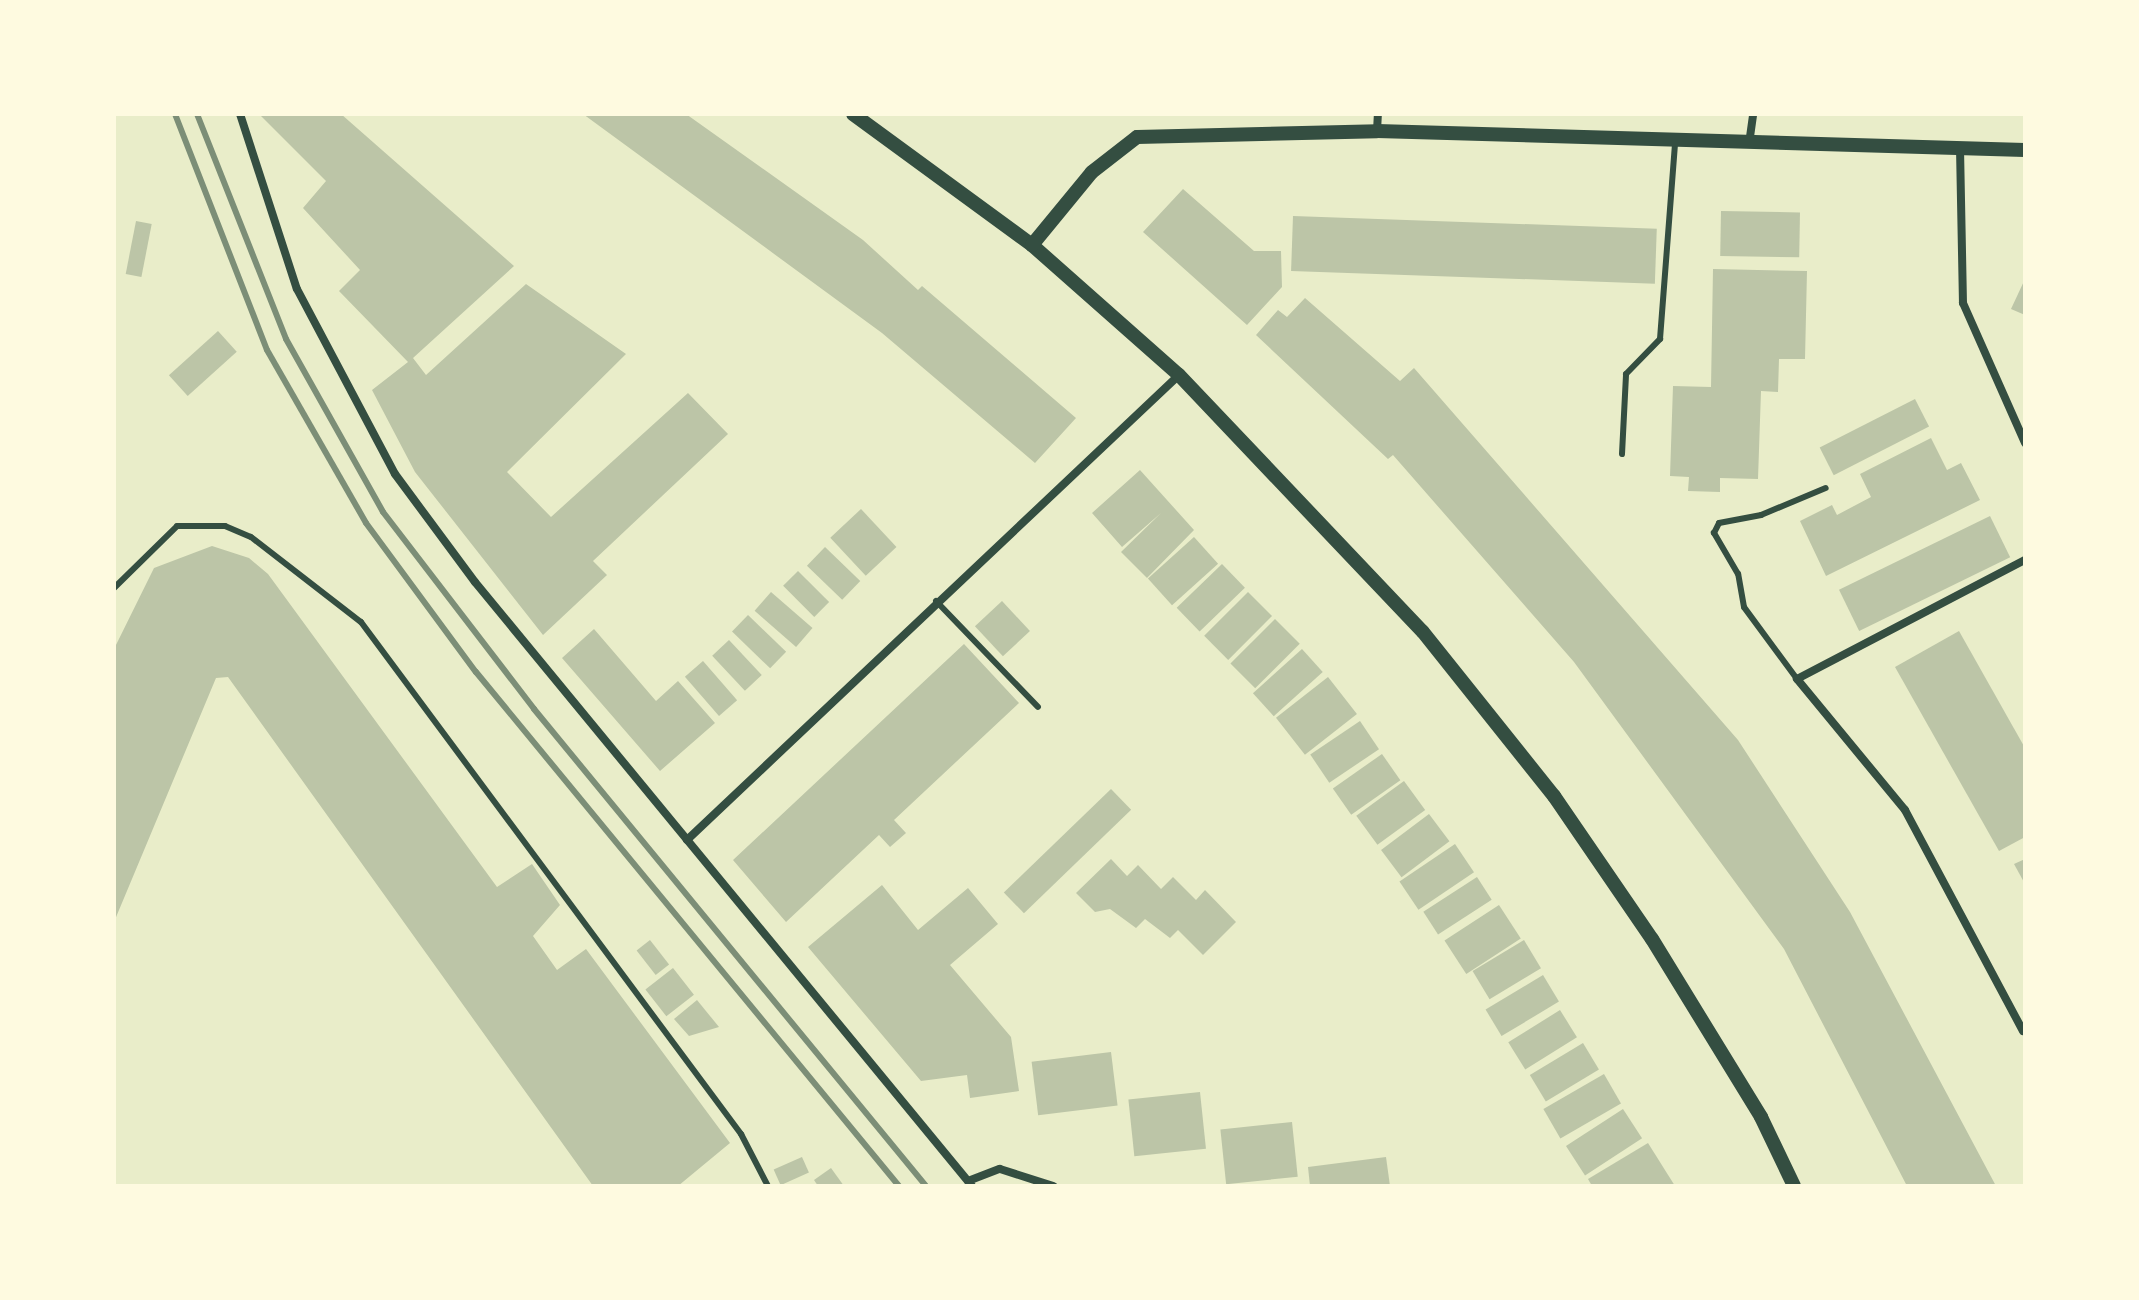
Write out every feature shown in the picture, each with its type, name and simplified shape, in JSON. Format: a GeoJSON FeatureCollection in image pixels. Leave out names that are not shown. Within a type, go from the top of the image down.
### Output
{"type":"FeatureCollection","features":[{"type":"Feature","properties":{"kind":"street"},"geometry":{"type":"LineString","coordinates":[[240,114],[297,289],[395,474],[687,840],[970,1184],[1000,1169],[1053,1186]]}},
{"type":"Feature","properties":{"kind":"street"},"geometry":{"type":"LineString","coordinates":[[853,114],[1032,245],[1179,375],[1423,632],[1554,796],[1669,967],[1761,1117],[1794,1186]]}},
{"type":"Feature","properties":{"kind":"street"},"geometry":{"type":"LineString","coordinates":[[1377,131],[1378,114]]}},
{"type":"Feature","properties":{"kind":"street"},"geometry":{"type":"LineString","coordinates":[[1749,144],[1753,114]]}},
{"type":"Feature","properties":{"kind":"street"},"geometry":{"type":"LineString","coordinates":[[1032,245],[1092,172],[1137,137],[1377,131],[1675,144],[2025,150]]}},
{"type":"Feature","properties":{"kind":"street"},"geometry":{"type":"LineString","coordinates":[[1960,148],[1963,303],[2025,443]]}},
{"type":"Feature","properties":{"kind":"street"},"geometry":{"type":"LineString","coordinates":[[687,840],[936,601],[1179,375]]}},
{"type":"Feature","properties":{"kind":"street"},"geometry":{"type":"LineString","coordinates":[[2023,1031],[1905,810],[1797,679],[2025,560]]}},
{"type":"Feature","properties":{"kind":"lane"},"geometry":{"type":"LineString","coordinates":[[1622,454],[1626,374],[1660,339],[1675,144]]}},
{"type":"Feature","properties":{"kind":"lane"},"geometry":{"type":"LineString","coordinates":[[1797,679],[1744,607],[1738,574],[1714,533],[1719,523],[1761,515],[1826,488]]}},
{"type":"Feature","properties":{"kind":"lane"},"geometry":{"type":"LineString","coordinates":[[114,588],[177,526],[225,526],[361,622],[741,1134],[768,1186]]}},
{"type":"Feature","properties":{"kind":"lane"},"geometry":{"type":"LineString","coordinates":[[936,601],[1038,707]]}},
{"type":"Feature","properties":{"kind":"building"},"geometry":{"type":"Polygon","coordinates":[[[259,114],[341,114],[514,266],[413,358],[426,375],[526,284],[626,354],[507,472],[551,517],[688,393],[728,434],[593,561],[607,575],[543,635],[415,472],[372,390],[408,362],[339,291],[360,270],[303,208],[326,181],[259,114]]]}},
{"type":"Feature","properties":{"kind":"building"},"geometry":{"type":"Polygon","coordinates":[[[583,114],[686,114],[863,240],[918,290],[922,286],[1076,418],[1035,463],[882,333],[583,114]]]}},
{"type":"Feature","properties":{"kind":"building"},"geometry":{"type":"Polygon","coordinates":[[[1183,189],[1254,251],[1281,251],[1282,287],[1247,325],[1143,232],[1183,189]]]}},
{"type":"Feature","properties":{"kind":"building"},"geometry":{"type":"Polygon","coordinates":[[[1721,211],[1800,212],[1799,257],[1720,256],[1721,211]]]}},
{"type":"Feature","properties":{"kind":"building"},"geometry":{"type":"Polygon","coordinates":[[[1293,216],[1657,229],[1655,284],[1291,271],[1293,216]]]}},
{"type":"Feature","properties":{"kind":"building"},"geometry":{"type":"Polygon","coordinates":[[[136,221],[152,224],[141,277],[126,274],[136,221]]]}},
{"type":"Feature","properties":{"kind":"building"},"geometry":{"type":"Polygon","coordinates":[[[1713,269],[1807,271],[1805,359],[1779,359],[1778,392],[1761,391],[1758,479],[1720,478],[1720,492],[1688,491],[1689,477],[1670,476],[1673,386],[1711,387],[1713,269]]]}},
{"type":"Feature","properties":{"kind":"building"},"geometry":{"type":"Polygon","coordinates":[[[2025,279],[2025,315],[2011,309],[2025,279]]]}},
{"type":"Feature","properties":{"kind":"building"},"geometry":{"type":"Polygon","coordinates":[[[1305,298],[1400,381],[1414,368],[1738,740],[1850,912],[1996,1186],[1907,1186],[1784,949],[1574,662],[1393,455],[1388,459],[1256,335],[1278,310],[1287,317],[1305,298]]]}},
{"type":"Feature","properties":{"kind":"building"},"geometry":{"type":"Polygon","coordinates":[[[218,331],[237,352],[188,396],[169,375],[218,331]]]}},
{"type":"Feature","properties":{"kind":"building"},"geometry":{"type":"Polygon","coordinates":[[[1915,399],[1929,427],[1834,475],[1820,448],[1915,399]]]}},
{"type":"Feature","properties":{"kind":"building"},"geometry":{"type":"Polygon","coordinates":[[[1931,438],[1947,470],[1961,463],[1980,500],[1826,576],[1800,521],[1832,505],[1837,515],[1871,497],[1860,474],[1931,438]]]}},
{"type":"Feature","properties":{"kind":"building"},"geometry":{"type":"Polygon","coordinates":[[[1140,470],[1194,530],[1147,578],[1121,552],[1161,513],[1122,547],[1092,513],[1140,470]]]}},
{"type":"Feature","properties":{"kind":"building"},"geometry":{"type":"Polygon","coordinates":[[[861,509],[896,547],[866,576],[830,538],[861,509]]]}},
{"type":"Feature","properties":{"kind":"building"},"geometry":{"type":"Polygon","coordinates":[[[1990,516],[2010,557],[1859,631],[1839,590],[1990,516]]]}},
{"type":"Feature","properties":{"kind":"building"},"geometry":{"type":"Polygon","coordinates":[[[1194,537],[1218,564],[1172,605],[1148,578],[1194,537]]]}},
{"type":"Feature","properties":{"kind":"building"},"geometry":{"type":"Polygon","coordinates":[[[212,546],[249,558],[268,574],[497,887],[532,864],[560,905],[533,936],[557,970],[586,949],[730,1143],[678,1186],[593,1186],[228,677],[216,678],[114,922],[114,649],[154,568],[212,546]]]}},
{"type":"Feature","properties":{"kind":"building"},"geometry":{"type":"Polygon","coordinates":[[[825,547],[860,581],[842,600],[807,566],[825,547]]]}},
{"type":"Feature","properties":{"kind":"building"},"geometry":{"type":"Polygon","coordinates":[[[1222,564],[1245,588],[1200,632],[1177,608],[1222,564]]]}},
{"type":"Feature","properties":{"kind":"building"},"geometry":{"type":"Polygon","coordinates":[[[798,571],[829,602],[814,617],[783,586],[798,571]]]}},
{"type":"Feature","properties":{"kind":"building"},"geometry":{"type":"Polygon","coordinates":[[[771,592],[813,628],[796,647],[755,611],[771,592]]]}},
{"type":"Feature","properties":{"kind":"building"},"geometry":{"type":"Polygon","coordinates":[[[1248,592],[1272,616],[1228,660],[1204,636],[1248,592]]]}},
{"type":"Feature","properties":{"kind":"building"},"geometry":{"type":"Polygon","coordinates":[[[1002,601],[1030,631],[1003,656],[975,626],[1002,601]]]}},
{"type":"Feature","properties":{"kind":"building"},"geometry":{"type":"Polygon","coordinates":[[[748,615],[786,652],[770,668],[732,632],[748,615]]]}},
{"type":"Feature","properties":{"kind":"building"},"geometry":{"type":"Polygon","coordinates":[[[1275,619],[1300,644],[1255,688],[1230,664],[1275,619]]]}},
{"type":"Feature","properties":{"kind":"building"},"geometry":{"type":"Polygon","coordinates":[[[594,629],[656,701],[678,681],[715,723],[660,771],[562,658],[594,629]]]}},
{"type":"Feature","properties":{"kind":"building"},"geometry":{"type":"Polygon","coordinates":[[[1959,631],[2025,748],[2025,837],[1999,851],[1895,667],[1959,631]]]}},
{"type":"Feature","properties":{"kind":"building"},"geometry":{"type":"Polygon","coordinates":[[[729,640],[762,675],[745,691],[712,656],[729,640]]]}},
{"type":"Feature","properties":{"kind":"building"},"geometry":{"type":"Polygon","coordinates":[[[964,644],[1019,703],[894,820],[906,833],[890,847],[879,835],[786,922],[733,860],[964,644]]]}},
{"type":"Feature","properties":{"kind":"building"},"geometry":{"type":"Polygon","coordinates":[[[1302,649],[1323,672],[1274,716],[1253,693],[1302,649]]]}},
{"type":"Feature","properties":{"kind":"building"},"geometry":{"type":"Polygon","coordinates":[[[703,661],[737,700],[719,716],[685,677],[703,661]]]}},
{"type":"Feature","properties":{"kind":"building"},"geometry":{"type":"Polygon","coordinates":[[[1328,677],[1357,714],[1305,755],[1276,718],[1328,677]]]}},
{"type":"Feature","properties":{"kind":"building"},"geometry":{"type":"Polygon","coordinates":[[[1360,721],[1379,749],[1329,783],[1310,755],[1360,721]]]}},
{"type":"Feature","properties":{"kind":"building"},"geometry":{"type":"Polygon","coordinates":[[[1382,754],[1400,780],[1351,815],[1333,788],[1382,754]]]}},
{"type":"Feature","properties":{"kind":"building"},"geometry":{"type":"Polygon","coordinates":[[[1404,781],[1425,810],[1377,845],[1356,816],[1404,781]]]}},
{"type":"Feature","properties":{"kind":"building"},"geometry":{"type":"Polygon","coordinates":[[[1111,789],[1131,810],[1024,913],[1004,893],[1111,789]]]}},
{"type":"Feature","properties":{"kind":"building"},"geometry":{"type":"Polygon","coordinates":[[[1429,814],[1449,841],[1402,877],[1381,850],[1429,814]]]}},
{"type":"Feature","properties":{"kind":"building"},"geometry":{"type":"Polygon","coordinates":[[[1455,844],[1474,872],[1418,910],[1399,881],[1455,844]]]}},
{"type":"Feature","properties":{"kind":"building"},"geometry":{"type":"Polygon","coordinates":[[[1111,859],[1127,876],[1138,865],[1161,889],[1173,877],[1196,900],[1205,890],[1236,922],[1203,955],[1178,930],[1170,938],[1145,919],[1136,928],[1110,909],[1095,912],[1076,893],[1111,859]]]}},
{"type":"Feature","properties":{"kind":"building"},"geometry":{"type":"Polygon","coordinates":[[[2025,859],[2025,884],[2014,864],[2025,859]]]}},
{"type":"Feature","properties":{"kind":"building"},"geometry":{"type":"Polygon","coordinates":[[[1477,877],[1492,900],[1438,935],[1423,912],[1477,877]]]}},
{"type":"Feature","properties":{"kind":"building"},"geometry":{"type":"Polygon","coordinates":[[[882,885],[918,930],[968,888],[998,924],[950,965],[1011,1037],[1019,1091],[970,1098],[967,1075],[921,1081],[808,947],[882,885]]]}},
{"type":"Feature","properties":{"kind":"building"},"geometry":{"type":"Polygon","coordinates":[[[1499,905],[1521,939],[1466,974],[1444,940],[1499,905]]]}},
{"type":"Feature","properties":{"kind":"building"},"geometry":{"type":"Polygon","coordinates":[[[650,940],[669,964],[656,975],[637,950],[650,940]]]}},
{"type":"Feature","properties":{"kind":"building"},"geometry":{"type":"Polygon","coordinates":[[[1524,940],[1541,968],[1490,999],[1473,971],[1524,940]]]}},
{"type":"Feature","properties":{"kind":"building"},"geometry":{"type":"Polygon","coordinates":[[[673,968],[694,995],[666,1016],[645,990],[673,968]]]}},
{"type":"Feature","properties":{"kind":"building"},"geometry":{"type":"Polygon","coordinates":[[[1543,975],[1559,1002],[1502,1036],[1486,1010],[1543,975]]]}},
{"type":"Feature","properties":{"kind":"building"},"geometry":{"type":"Polygon","coordinates":[[[697,1000],[719,1027],[689,1036],[674,1019],[697,1000]]]}},
{"type":"Feature","properties":{"kind":"building"},"geometry":{"type":"Polygon","coordinates":[[[1560,1010],[1577,1037],[1525,1069],[1508,1042],[1560,1010]]]}},
{"type":"Feature","properties":{"kind":"building"},"geometry":{"type":"Polygon","coordinates":[[[1583,1043],[1599,1070],[1546,1102],[1530,1075],[1583,1043]]]}},
{"type":"Feature","properties":{"kind":"building"},"geometry":{"type":"Polygon","coordinates":[[[1111,1052],[1118,1106],[1038,1115],[1032,1062],[1111,1052]]]}},
{"type":"Feature","properties":{"kind":"building"},"geometry":{"type":"Polygon","coordinates":[[[1604,1074],[1621,1103],[1560,1138],[1543,1109],[1604,1074]]]}},
{"type":"Feature","properties":{"kind":"building"},"geometry":{"type":"Polygon","coordinates":[[[1200,1092],[1206,1149],[1134,1156],[1128,1100],[1200,1092]]]}},
{"type":"Feature","properties":{"kind":"building"},"geometry":{"type":"Polygon","coordinates":[[[1623,1109],[1642,1138],[1585,1175],[1566,1146],[1623,1109]]]}},
{"type":"Feature","properties":{"kind":"building"},"geometry":{"type":"Polygon","coordinates":[[[1292,1122],[1298,1177],[1226,1184],[1220,1130],[1292,1122]]]}},
{"type":"Feature","properties":{"kind":"building"},"geometry":{"type":"Polygon","coordinates":[[[1648,1143],[1675,1186],[1592,1186],[1588,1179],[1648,1143]]]}},
{"type":"Feature","properties":{"kind":"building"},"geometry":{"type":"Polygon","coordinates":[[[802,1157],[809,1173],[781,1185],[774,1170],[802,1157]]]}},
{"type":"Feature","properties":{"kind":"building"},"geometry":{"type":"Polygon","coordinates":[[[1386,1157],[1390,1186],[1310,1186],[1308,1167],[1386,1157]]]}},
{"type":"Feature","properties":{"kind":"building"},"geometry":{"type":"Polygon","coordinates":[[[831,1168],[844,1186],[818,1186],[814,1180],[831,1168]]]}},
{"type":"Feature","properties":{"kind":"railway"},"geometry":{"type":"LineString","coordinates":[[175,114],[267,350],[366,523],[476,672],[899,1186]]}},
{"type":"Feature","properties":{"kind":"railway"},"geometry":{"type":"LineString","coordinates":[[197,114],[286,339],[383,512],[534,709],[926,1186]]}}]}
